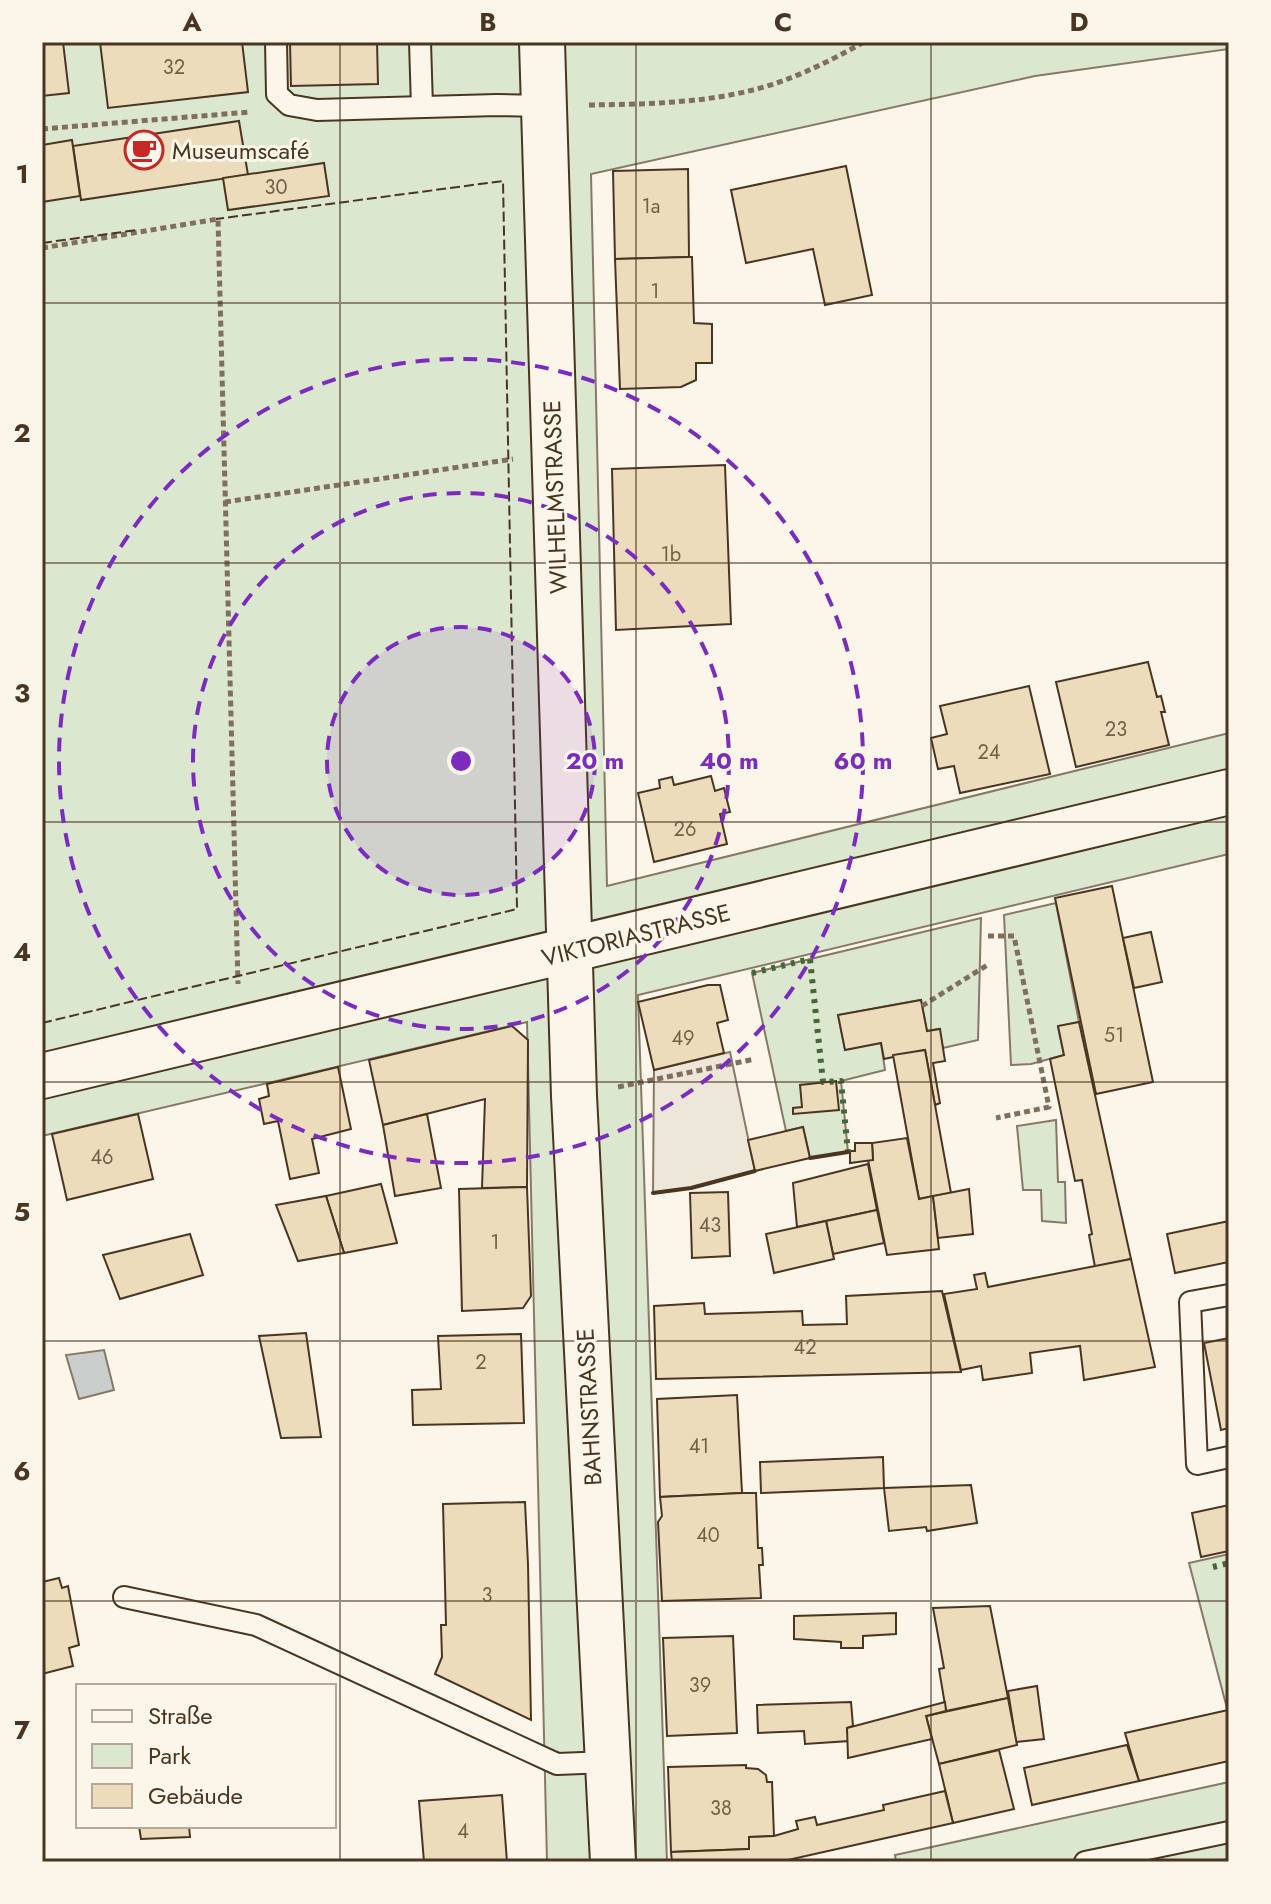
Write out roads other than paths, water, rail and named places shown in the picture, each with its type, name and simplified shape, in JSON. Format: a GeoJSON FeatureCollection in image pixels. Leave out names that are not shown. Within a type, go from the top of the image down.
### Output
{"type":"FeatureCollection","features":[{"type":"Feature","properties":{"kind":"street","name":"WILHELMSTRASSE"},"geometry":{"type":"LineString","coordinates":[[542,42],[569,952]]}},
{"type":"Feature","properties":{"kind":"street","name":"VIKTORIASTRASSE"},"geometry":{"type":"LineString","coordinates":[[42,1076],[1229,792]]}},
{"type":"Feature","properties":{"kind":"street","name":"BAHNSTRASSE"},"geometry":{"type":"LineString","coordinates":[[569,952],[613,1862]]}},
{"type":"Feature","properties":{"kind":"lane"},"geometry":{"type":"LineString","coordinates":[[276,42],[277,94],[289,105],[317,110],[544,106]]}},
{"type":"Feature","properties":{"kind":"lane"},"geometry":{"type":"LineString","coordinates":[[420,42],[422,107]]}},
{"type":"Feature","properties":{"kind":"lane"},"geometry":{"type":"LineString","coordinates":[[1229,1295],[1190,1302],[1197,1464],[1229,1457]]}},
{"type":"Feature","properties":{"kind":"lane"},"geometry":{"type":"LineString","coordinates":[[124,1597],[256,1625],[557,1764],[608,1762]]}},
{"type":"Feature","properties":{"kind":"lane"},"geometry":{"type":"LineString","coordinates":[[1085,1862],[1229,1832]]}},
{"type":"Feature","properties":{"kind":"place","name":"Museumscafé"},"geometry":{"type":"Point","coordinates":[144,150]}}]}
